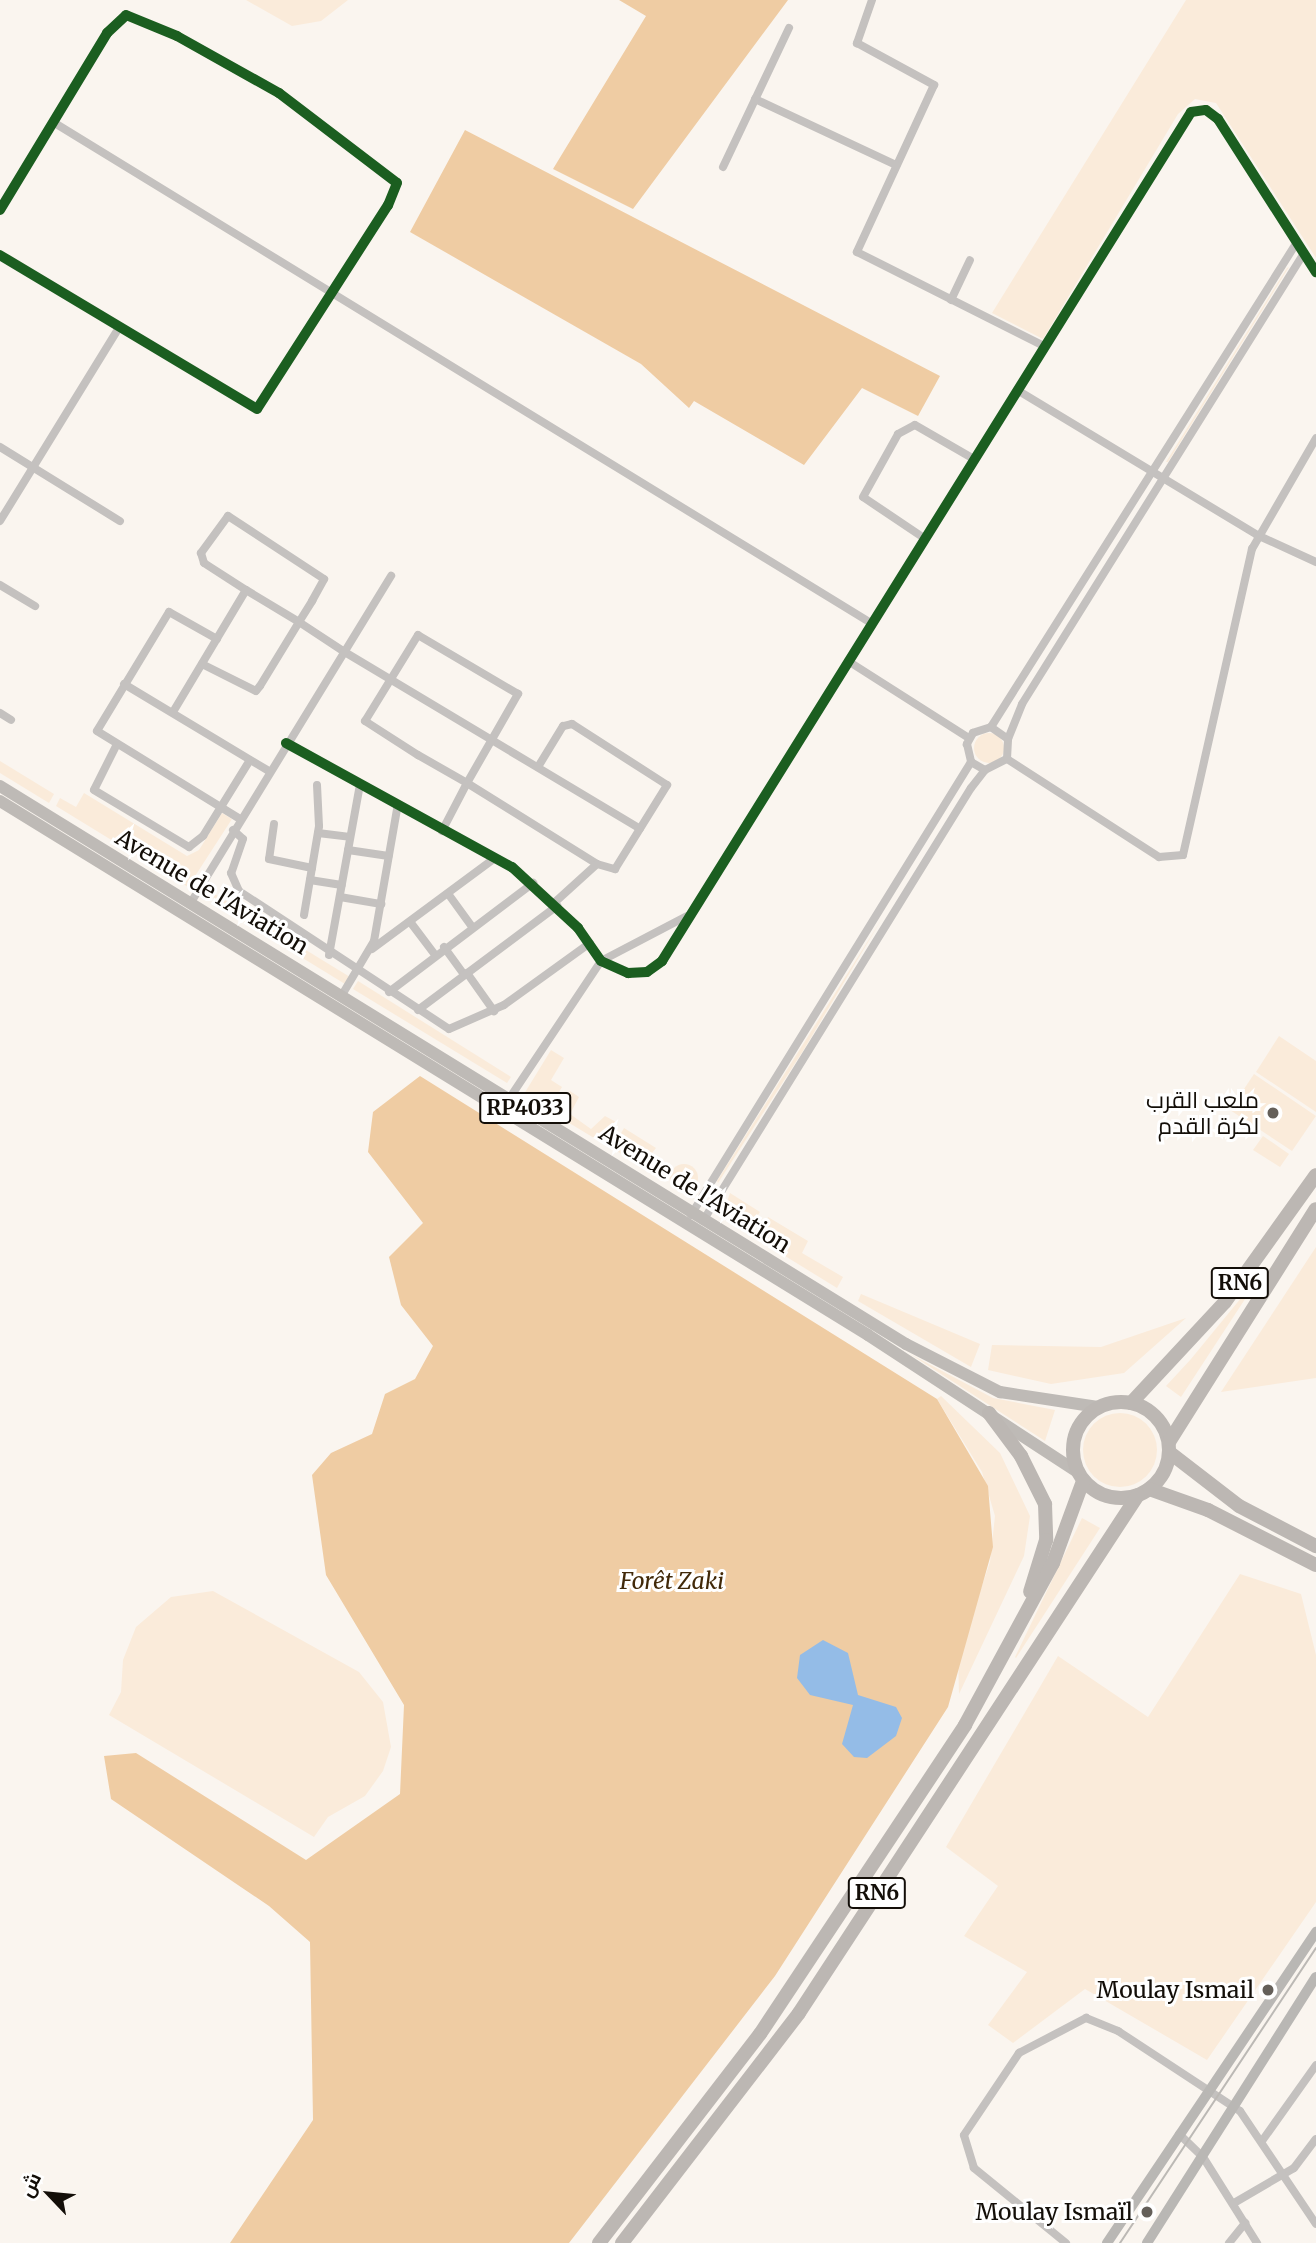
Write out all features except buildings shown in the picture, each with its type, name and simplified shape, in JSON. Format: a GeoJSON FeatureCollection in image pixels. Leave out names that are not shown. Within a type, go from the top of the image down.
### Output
{"type":"FeatureCollection","features":[{"type":"Feature","properties":{"kind":"highway","name":"RN6"},"geometry":{"type":"LineString","coordinates":[[1131,1402],[1225,1302],[1316,1175]]}},
{"type":"Feature","properties":{"kind":"highway","name":"RN6"},"geometry":{"type":"LineString","coordinates":[[622,2243],[799,2013],[1144,1492],[1164,1473],[1169,1447],[1316,1209]]}},
{"type":"Feature","properties":{"kind":"highway"},"geometry":{"type":"LineString","coordinates":[[1098,1407],[1131,1402],[1156,1417],[1169,1447],[1239,1506],[1316,1546]]}},
{"type":"Feature","properties":{"kind":"highway","name":"RN6"},"geometry":{"type":"LineString","coordinates":[[599,2243],[782,2002],[965,1725],[1013,1640],[1065,1536],[1080,1476],[1075,1434],[1098,1407]]}},
{"type":"Feature","properties":{"kind":"highway"},"geometry":{"type":"LineString","coordinates":[[989,1413],[1034,1478],[1047,1522],[1013,1640]]}},
{"type":"Feature","properties":{"kind":"highway"},"geometry":{"type":"LineString","coordinates":[[1080,1476],[1114,1498],[1144,1492],[1208,1510],[1316,1565]]}},
{"type":"Feature","properties":{"kind":"main road","name":"Avenue de l'Aviation"},"geometry":{"type":"LineString","coordinates":[[0,786],[509,1099],[989,1413],[1080,1476]]}},
{"type":"Feature","properties":{"kind":"main road","name":"Avenue de l'Aviation"},"geometry":{"type":"LineString","coordinates":[[0,801],[695,1221],[980,1384],[1040,1402],[1098,1407]]}},
{"type":"Feature","properties":{"kind":"main road"},"geometry":{"type":"LineString","coordinates":[[1107,2243],[1316,1932]]}},
{"type":"Feature","properties":{"kind":"main road"},"geometry":{"type":"LineString","coordinates":[[1147,2243],[1316,1977]]}},
{"type":"Feature","properties":{"kind":"street"},"geometry":{"type":"LineString","coordinates":[[872,0],[857,43],[933,82],[858,252],[1044,346]]}},
{"type":"Feature","properties":{"kind":"street"},"geometry":{"type":"LineString","coordinates":[[0,210],[113,24],[126,15],[177,36],[279,93],[397,183],[332,292],[257,409],[118,329],[0,255]]}},
{"type":"Feature","properties":{"kind":"street"},"geometry":{"type":"LineString","coordinates":[[723,167],[789,28]]}},
{"type":"Feature","properties":{"kind":"street"},"geometry":{"type":"LineString","coordinates":[[755,99],[896,165]]}},
{"type":"Feature","properties":{"kind":"street"},"geometry":{"type":"LineString","coordinates":[[286,743],[495,858],[533,883],[590,943],[601,961],[628,973],[655,968],[1191,112],[1206,110],[1218,119],[1316,272]]}},
{"type":"Feature","properties":{"kind":"street"},"geometry":{"type":"LineString","coordinates":[[53,122],[872,623]]}},
{"type":"Feature","properties":{"kind":"street"},"geometry":{"type":"LineString","coordinates":[[970,738],[990,727],[1047,642],[1297,242]]}},
{"type":"Feature","properties":{"kind":"street"},"geometry":{"type":"LineString","coordinates":[[1007,760],[1008,739],[1056,648],[1304,253]]}},
{"type":"Feature","properties":{"kind":"street"},"geometry":{"type":"LineString","coordinates":[[951,300],[970,260]]}},
{"type":"Feature","properties":{"kind":"street"},"geometry":{"type":"LineString","coordinates":[[0,521],[118,329]]}},
{"type":"Feature","properties":{"kind":"street"},"geometry":{"type":"LineString","coordinates":[[1017,390],[1257,535],[1316,562]]}},
{"type":"Feature","properties":{"kind":"street"},"geometry":{"type":"LineString","coordinates":[[924,538],[863,497],[898,434],[915,425],[974,459]]}},
{"type":"Feature","properties":{"kind":"street"},"geometry":{"type":"LineString","coordinates":[[1007,760],[1159,857],[1183,855],[1257,535],[1316,438]]}},
{"type":"Feature","properties":{"kind":"street"},"geometry":{"type":"LineString","coordinates":[[0,447],[120,521]]}},
{"type":"Feature","properties":{"kind":"street"},"geometry":{"type":"LineString","coordinates":[[202,664],[254,692],[299,622],[324,575],[225,516],[200,558],[246,590],[299,622],[343,651],[640,829]]}},
{"type":"Feature","properties":{"kind":"street"},"geometry":{"type":"LineString","coordinates":[[190,904],[286,743],[391,576]]}},
{"type":"Feature","properties":{"kind":"street"},"geometry":{"type":"LineString","coordinates":[[0,585],[36,606]]}},
{"type":"Feature","properties":{"kind":"street"},"geometry":{"type":"LineString","coordinates":[[1082,587],[1091,593]]}},
{"type":"Feature","properties":{"kind":"street"},"geometry":{"type":"LineString","coordinates":[[173,712],[246,590]]}},
{"type":"Feature","properties":{"kind":"street"},"geometry":{"type":"LineString","coordinates":[[217,639],[170,611],[97,730],[240,819]]}},
{"type":"Feature","properties":{"kind":"street"},"geometry":{"type":"LineString","coordinates":[[443,831],[467,783],[493,740],[517,692],[453,651],[418,635],[389,678],[365,721],[467,783],[597,864],[615,869],[667,785],[661,776],[569,724],[538,767]]}},
{"type":"Feature","properties":{"kind":"street"},"geometry":{"type":"LineString","coordinates":[[1047,642],[1056,648]]}},
{"type":"Feature","properties":{"kind":"street"},"geometry":{"type":"LineString","coordinates":[[848,661],[970,738]]}},
{"type":"Feature","properties":{"kind":"street"},"geometry":{"type":"LineString","coordinates":[[124,684],[269,771]]}},
{"type":"Feature","properties":{"kind":"street"},"geometry":{"type":"LineString","coordinates":[[0,713],[11,720]]}},
{"type":"Feature","properties":{"kind":"street"},"geometry":{"type":"LineString","coordinates":[[990,727],[1008,739]]}},
{"type":"Feature","properties":{"kind":"street"},"geometry":{"type":"LineString","coordinates":[[695,1221],[971,762],[970,738]]}},
{"type":"Feature","properties":{"kind":"street"},"geometry":{"type":"LineString","coordinates":[[117,744],[93,788],[113,803],[189,847],[221,807],[250,760]]}},
{"type":"Feature","properties":{"kind":"street"},"geometry":{"type":"LineString","coordinates":[[695,1221],[985,770],[1007,760]]}},
{"type":"Feature","properties":{"kind":"street"},"geometry":{"type":"LineString","coordinates":[[971,762],[985,770]]}},
{"type":"Feature","properties":{"kind":"street"},"geometry":{"type":"LineString","coordinates":[[329,955],[360,784]]}},
{"type":"Feature","properties":{"kind":"street"},"geometry":{"type":"LineString","coordinates":[[304,915],[318,833],[317,785]]}},
{"type":"Feature","properties":{"kind":"street"},"geometry":{"type":"LineString","coordinates":[[370,952],[398,804]]}},
{"type":"Feature","properties":{"kind":"street"},"geometry":{"type":"LineString","coordinates":[[274,824],[269,859],[312,868]]}},
{"type":"Feature","properties":{"kind":"street"},"geometry":{"type":"LineString","coordinates":[[233,830],[243,839],[231,873],[235,887],[329,955],[453,1030],[494,1011],[590,943]]}},
{"type":"Feature","properties":{"kind":"street"},"geometry":{"type":"LineString","coordinates":[[318,833],[351,837]]}},
{"type":"Feature","properties":{"kind":"street"},"geometry":{"type":"LineString","coordinates":[[348,850],[389,856]]}},
{"type":"Feature","properties":{"kind":"street"},"geometry":{"type":"LineString","coordinates":[[342,995],[370,952],[495,858]]}},
{"type":"Feature","properties":{"kind":"street"},"geometry":{"type":"LineString","coordinates":[[418,1010],[556,905],[597,864]]}},
{"type":"Feature","properties":{"kind":"street"},"geometry":{"type":"LineString","coordinates":[[310,880],[342,885]]}},
{"type":"Feature","properties":{"kind":"street"},"geometry":{"type":"LineString","coordinates":[[389,992],[443,947],[533,883]]}},
{"type":"Feature","properties":{"kind":"street"},"geometry":{"type":"LineString","coordinates":[[449,895],[472,927]]}},
{"type":"Feature","properties":{"kind":"street"},"geometry":{"type":"LineString","coordinates":[[340,897],[381,904]]}},
{"type":"Feature","properties":{"kind":"street"},"geometry":{"type":"LineString","coordinates":[[509,1099],[601,961],[692,912]]}},
{"type":"Feature","properties":{"kind":"street"},"geometry":{"type":"LineString","coordinates":[[411,923],[434,954]]}},
{"type":"Feature","properties":{"kind":"street"},"geometry":{"type":"LineString","coordinates":[[443,947],[494,1011]]}},
{"type":"Feature","properties":{"kind":"street"},"geometry":{"type":"LineString","coordinates":[[1066,2243],[966,2159],[969,2123],[1019,2053],[1062,2026],[1095,2019],[1233,2106],[1262,2141],[1316,2223]]}},
{"type":"Feature","properties":{"kind":"street"},"geometry":{"type":"LineString","coordinates":[[1262,2141],[1316,2065]]}},
{"type":"Feature","properties":{"kind":"street"},"geometry":{"type":"LineString","coordinates":[[1179,2134],[1203,2157],[1257,2243]]}},
{"type":"Feature","properties":{"kind":"street"},"geometry":{"type":"LineString","coordinates":[[1234,2203],[1284,2175],[1316,2139]]}},
{"type":"Feature","properties":{"kind":"street"},"geometry":{"type":"LineString","coordinates":[[1229,2243],[1245,2223]]}},
{"type":"Feature","properties":{"kind":"shaded area"},"geometry":{"type":"Polygon","coordinates":[[[246,0],[348,0],[321,21],[292,26],[246,0]]]}},
{"type":"Feature","properties":{"kind":"shaded area"},"geometry":{"type":"Polygon","coordinates":[[[1186,0],[1316,0],[1316,258],[1216,103],[1195,99],[1178,114],[1043,339],[992,313],[1186,0]]]}},
{"type":"Feature","properties":{"kind":"shaded area"},"geometry":{"type":"Polygon","coordinates":[[[1289,267],[1168,462],[1166,462],[1287,268],[1289,267]]]}},
{"type":"Feature","properties":{"kind":"shaded area"},"geometry":{"type":"Polygon","coordinates":[[[989,733],[1000,737],[1004,748],[1000,759],[989,763],[978,759],[974,748],[978,737],[989,733]]]}},
{"type":"Feature","properties":{"kind":"shaded area"},"geometry":{"type":"Polygon","coordinates":[[[0,761],[54,794],[49,803],[0,773],[0,761]]]}},
{"type":"Feature","properties":{"kind":"shaded area"},"geometry":{"type":"Polygon","coordinates":[[[84,793],[187,856],[199,850],[222,813],[232,819],[188,887],[56,806],[60,798],[76,807],[84,793]]]}},
{"type":"Feature","properties":{"kind":"shaded area"},"geometry":{"type":"Polygon","coordinates":[[[213,893],[350,977],[345,984],[216,905],[213,893]]]}},
{"type":"Feature","properties":{"kind":"shaded area"},"geometry":{"type":"Polygon","coordinates":[[[883,917],[803,1051],[718,1183],[717,1181],[883,917]]]}},
{"type":"Feature","properties":{"kind":"shaded area"},"geometry":{"type":"Polygon","coordinates":[[[358,981],[511,1077],[507,1083],[353,989],[358,981]]]}},
{"type":"Feature","properties":{"kind":"shaded area","name":"ملعب القرب لكرة القدم"},"geometry":{"type":"Polygon","coordinates":[[[1279,1036],[1316,1061],[1316,1112],[1256,1072],[1279,1036]]]}},
{"type":"Feature","properties":{"kind":"shaded area"},"geometry":{"type":"Polygon","coordinates":[[[551,1050],[564,1058],[551,1080],[562,1087],[549,1109],[524,1094],[551,1050]]]}},
{"type":"Feature","properties":{"kind":"shaded area","name":"ملعب القرب لكرة القدم"},"geometry":{"type":"Polygon","coordinates":[[[1254,1074],[1316,1116],[1292,1151],[1230,1110],[1254,1074]]]}},
{"type":"Feature","properties":{"kind":"shaded area"},"geometry":{"type":"Polygon","coordinates":[[[570,1091],[579,1097],[570,1114],[591,1129],[605,1116],[616,1122],[604,1144],[556,1115],[570,1091]]]}},
{"type":"Feature","properties":{"kind":"shaded area"},"geometry":{"type":"Polygon","coordinates":[[[624,1128],[656,1148],[643,1164],[612,1149],[624,1128]]]}},
{"type":"Feature","properties":{"kind":"shaded area"},"geometry":{"type":"Polygon","coordinates":[[[1263,1136],[1289,1154],[1280,1167],[1253,1150],[1263,1136]]]}},
{"type":"Feature","properties":{"kind":"shaded area"},"geometry":{"type":"Polygon","coordinates":[[[684,1164],[694,1168],[698,1178],[694,1188],[684,1192],[674,1188],[670,1178],[674,1168],[684,1164]]]}},
{"type":"Feature","properties":{"kind":"shaded area"},"geometry":{"type":"Polygon","coordinates":[[[730,1193],[760,1212],[750,1226],[723,1214],[730,1193]]]}},
{"type":"Feature","properties":{"kind":"shaded area"},"geometry":{"type":"Polygon","coordinates":[[[768,1217],[808,1241],[802,1253],[843,1277],[837,1288],[759,1240],[768,1217]]]}},
{"type":"Feature","properties":{"kind":"shaded area"},"geometry":{"type":"Polygon","coordinates":[[[1316,1247],[1316,1378],[1221,1392],[1316,1247]]]}},
{"type":"Feature","properties":{"kind":"shaded area"},"geometry":{"type":"Polygon","coordinates":[[[1264,1270],[1181,1397],[1166,1386],[1191,1359],[1264,1270]]]}},
{"type":"Feature","properties":{"kind":"shaded area"},"geometry":{"type":"Polygon","coordinates":[[[861,1294],[980,1344],[971,1367],[858,1301],[861,1294]]]}},
{"type":"Feature","properties":{"kind":"shaded area"},"geometry":{"type":"Polygon","coordinates":[[[1186,1318],[1124,1373],[1051,1384],[988,1370],[992,1345],[1101,1347],[1186,1318]]]}},
{"type":"Feature","properties":{"kind":"shaded area"},"geometry":{"type":"Polygon","coordinates":[[[910,1354],[993,1398],[1055,1410],[1045,1441],[910,1354]]]}},
{"type":"Feature","properties":{"kind":"shaded area"},"geometry":{"type":"Polygon","coordinates":[[[941,1396],[1000,1453],[1030,1516],[1024,1556],[959,1694],[958,1656],[990,1562],[995,1516],[982,1472],[937,1399],[941,1396]]]}},
{"type":"Feature","properties":{"kind":"shaded area"},"geometry":{"type":"Polygon","coordinates":[[[1120,1413],[1141,1419],[1151,1429],[1157,1450],[1151,1471],[1141,1481],[1120,1487],[1099,1481],[1089,1471],[1083,1450],[1089,1429],[1099,1419],[1120,1413]]]}},
{"type":"Feature","properties":{"kind":"shaded area"},"geometry":{"type":"Polygon","coordinates":[[[1082,1518],[1100,1528],[1016,1658],[1015,1657],[1082,1518]]]}},
{"type":"Feature","properties":{"kind":"shaded area"},"geometry":{"type":"Polygon","coordinates":[[[1240,1574],[1301,1594],[1316,1655],[1316,1902],[1207,2060],[1085,1989],[1013,2043],[988,2025],[1027,1972],[964,1936],[998,1886],[946,1847],[1058,1656],[1148,1717],[1240,1574]]]}},
{"type":"Feature","properties":{"kind":"shaded area"},"geometry":{"type":"Polygon","coordinates":[[[213,1591],[359,1672],[383,1702],[391,1747],[383,1771],[365,1796],[328,1817],[314,1837],[109,1715],[121,1692],[123,1660],[136,1627],[171,1597],[213,1591]]]}},
{"type":"Feature","properties":{"kind":"green space"},"geometry":{"type":"Polygon","coordinates":[[[619,0],[788,0],[633,209],[553,169],[646,16],[619,0]]]}},
{"type":"Feature","properties":{"kind":"green space"},"geometry":{"type":"Polygon","coordinates":[[[465,130],[940,376],[918,416],[862,388],[804,465],[694,401],[689,408],[641,364],[410,232],[465,130]]]}},
{"type":"Feature","properties":{"kind":"green space","name":"Forêt Zaki"},"geometry":{"type":"Polygon","coordinates":[[[420,1076],[937,1399],[988,1486],[993,1547],[948,1707],[775,1976],[569,2243],[230,2243],[313,2120],[310,1942],[269,1906],[111,1799],[104,1756],[136,1753],[306,1860],[400,1794],[404,1705],[326,1575],[312,1475],[331,1453],[372,1434],[385,1394],[415,1379],[433,1346],[401,1305],[389,1257],[423,1223],[368,1152],[373,1112],[420,1076]]]}},
{"type":"Feature","properties":{"kind":"water"},"geometry":{"type":"Polygon","coordinates":[[[823,1640],[848,1653],[858,1695],[896,1707],[902,1718],[896,1736],[867,1758],[854,1757],[842,1744],[853,1705],[810,1695],[797,1678],[800,1655],[823,1640]]]}},
{"type":"Feature","properties":{"kind":"tram line"},"geometry":{"type":"LineString","coordinates":[[1120,2243],[1316,1948]]}},
{"type":"Feature","properties":{"kind":"cycle path"},"geometry":{"type":"LineString","coordinates":[[0,210],[107,33],[126,15],[177,36],[279,93],[397,183],[388,205],[257,409],[0,255]]}},
{"type":"Feature","properties":{"kind":"cycle path"},"geometry":{"type":"LineString","coordinates":[[286,743],[512,867],[578,928],[601,961],[628,973],[647,972],[662,961],[1191,112],[1206,110],[1218,119],[1316,272]]}},
{"type":"Feature","properties":{"kind":"place","name":"ملعب القرب لكرة القدم"},"geometry":{"type":"Point","coordinates":[1273,1113]}},
{"type":"Feature","properties":{"kind":"place","name":"Moulay Ismail"},"geometry":{"type":"Point","coordinates":[1268,1990]}},
{"type":"Feature","properties":{"kind":"place","name":"Moulay Ismaïl"},"geometry":{"type":"Point","coordinates":[1147,2212]}}]}
